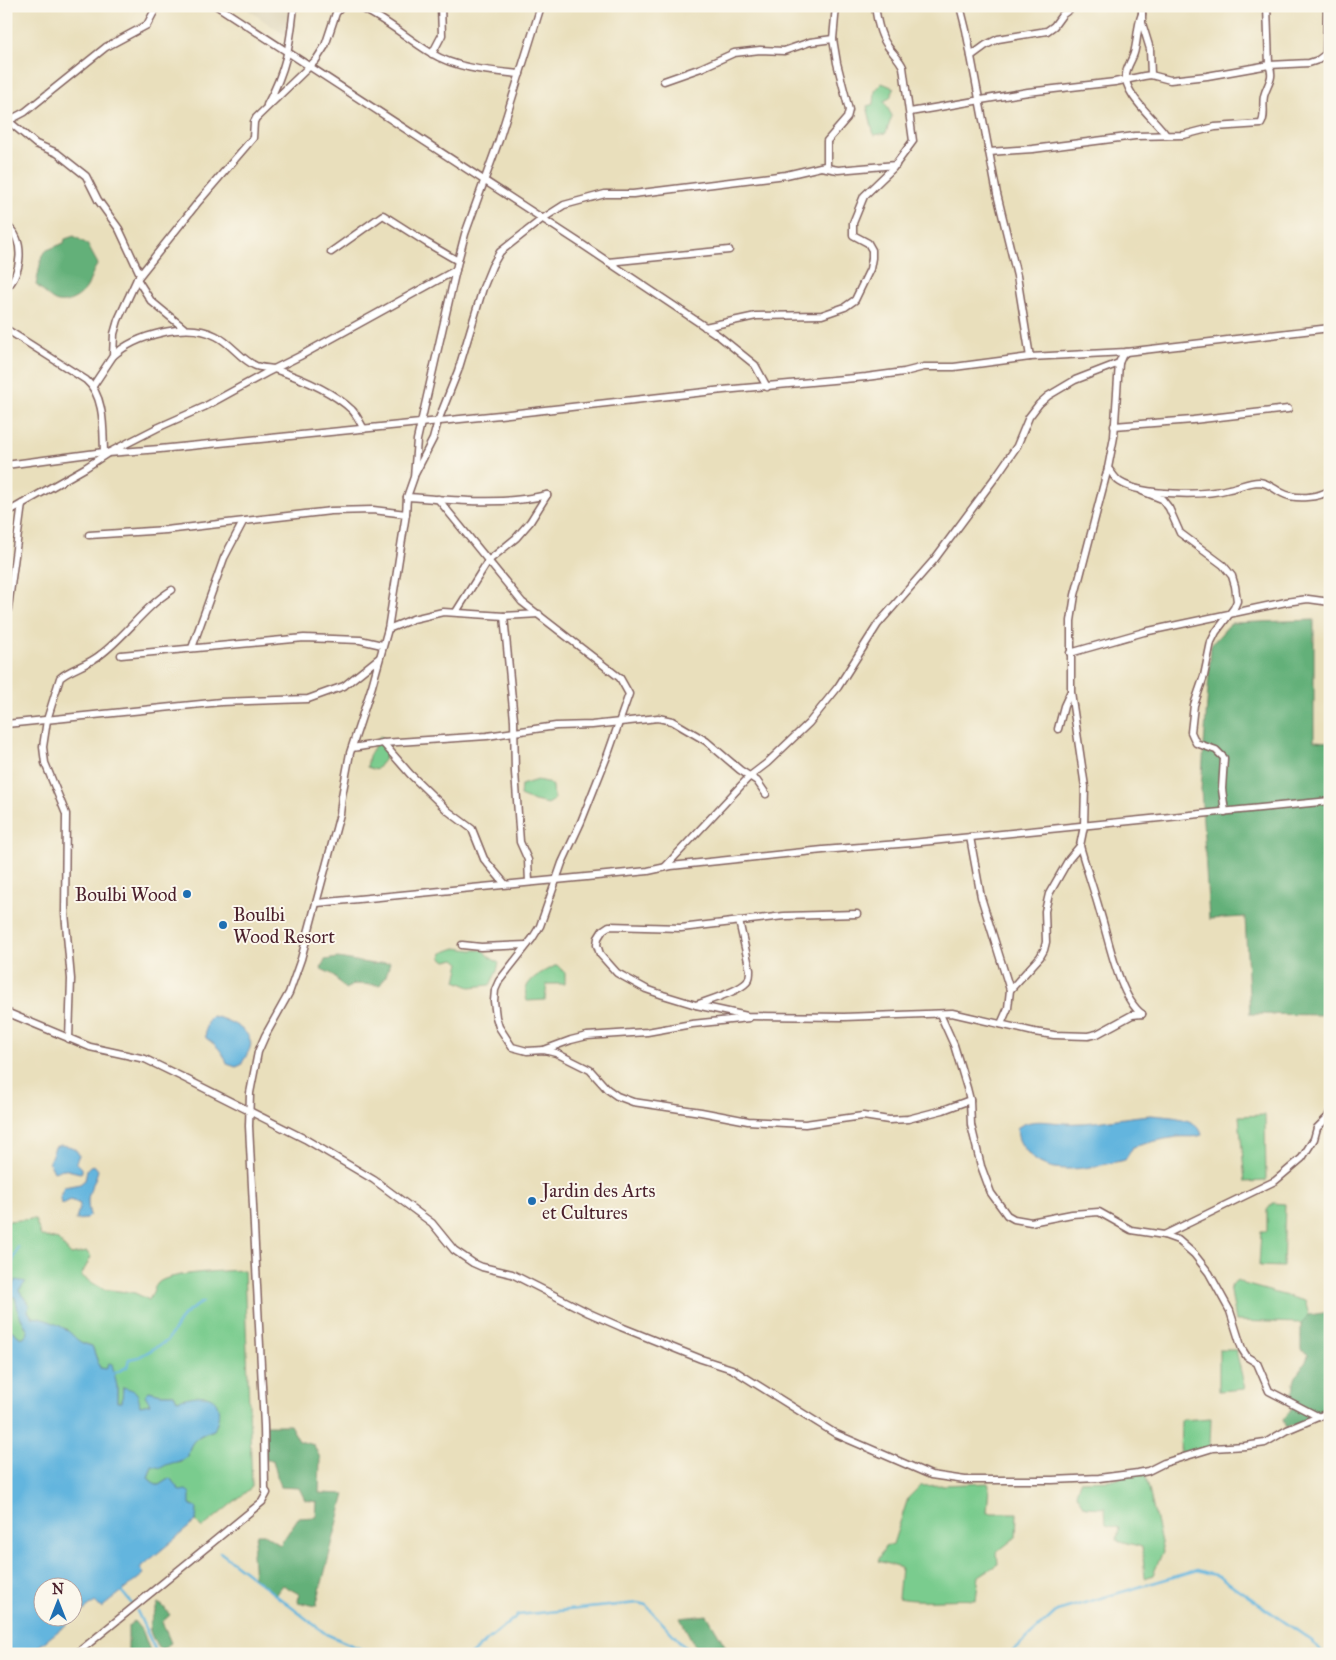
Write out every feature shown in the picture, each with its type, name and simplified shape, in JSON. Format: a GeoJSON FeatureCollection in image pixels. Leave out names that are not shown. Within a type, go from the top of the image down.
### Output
{"type":"FeatureCollection","features":[{"type":"Feature","properties":{"kind":"street"},"geometry":{"type":"LineString","coordinates":[[157,6],[147,25],[106,47],[25,112],[7,120],[36,144],[58,153],[86,176],[98,200],[119,229],[151,301],[185,329]]}},
{"type":"Feature","properties":{"kind":"street"},"geometry":{"type":"LineString","coordinates":[[217,6],[484,180],[704,327],[755,365],[767,387]]}},
{"type":"Feature","properties":{"kind":"street"},"geometry":{"type":"LineString","coordinates":[[264,110],[279,82],[288,52],[294,6]]}},
{"type":"Feature","properties":{"kind":"street"},"geometry":{"type":"LineString","coordinates":[[113,356],[114,334],[118,320],[139,276],[199,201],[253,138],[256,118],[310,66],[326,46],[336,13],[342,6]]}},
{"type":"Feature","properties":{"kind":"street"},"geometry":{"type":"LineString","coordinates":[[357,6],[389,24],[432,54],[445,60],[466,66],[520,74]]}},
{"type":"Feature","properties":{"kind":"street"},"geometry":{"type":"LineString","coordinates":[[432,54],[442,35],[441,6]]}},
{"type":"Feature","properties":{"kind":"street"},"geometry":{"type":"LineString","coordinates":[[414,477],[421,423],[465,234],[499,140],[541,6]]}},
{"type":"Feature","properties":{"kind":"street"},"geometry":{"type":"LineString","coordinates":[[76,1654],[217,1540],[262,1502],[267,1494],[265,1490],[264,1426],[249,1112],[250,1093],[258,1052],[289,993],[317,903],[340,814],[352,748],[388,629],[407,497],[414,477],[433,438],[458,371],[483,288],[492,266],[500,252],[542,219],[564,205],[605,194],[634,194],[786,175],[828,164],[826,146],[829,138],[847,118],[849,110],[832,39],[836,6]]}},
{"type":"Feature","properties":{"kind":"street"},"geometry":{"type":"LineString","coordinates":[[704,327],[756,316],[822,314],[844,307],[854,300],[870,269],[872,250],[868,243],[853,235],[853,224],[864,196],[896,165],[913,141],[903,67],[898,57],[886,44],[880,29],[875,6]]}},
{"type":"Feature","properties":{"kind":"street"},"geometry":{"type":"LineString","coordinates":[[960,6],[989,152],[1017,276],[1030,357]]}},
{"type":"Feature","properties":{"kind":"street"},"geometry":{"type":"LineString","coordinates":[[971,56],[998,39],[1047,31],[1054,26],[1062,15],[1074,6]]}},
{"type":"Feature","properties":{"kind":"street"},"geometry":{"type":"LineString","coordinates":[[1142,6],[1142,23],[1150,48],[1151,75]]}},
{"type":"Feature","properties":{"kind":"street"},"geometry":{"type":"LineString","coordinates":[[989,152],[1033,149],[1135,136],[1184,135],[1215,127],[1261,124],[1264,120],[1264,97],[1272,78],[1269,65],[1267,6]]}},
{"type":"Feature","properties":{"kind":"street"},"geometry":{"type":"LineString","coordinates":[[910,112],[1151,75],[1170,80],[1207,76],[1269,65],[1309,63],[1318,60],[1326,54],[1327,6]]}},
{"type":"Feature","properties":{"kind":"street"},"geometry":{"type":"LineString","coordinates":[[1142,14],[1137,27],[1135,49],[1127,69],[1126,80],[1136,100],[1166,135]]}},
{"type":"Feature","properties":{"kind":"street"},"geometry":{"type":"LineString","coordinates":[[664,81],[701,68],[734,53],[760,50],[784,51],[810,42],[832,39]]}},
{"type":"Feature","properties":{"kind":"street"},"geometry":{"type":"LineString","coordinates":[[821,167],[838,170],[896,165]]}},
{"type":"Feature","properties":{"kind":"street"},"geometry":{"type":"LineString","coordinates":[[332,252],[383,215],[458,261]]}},
{"type":"Feature","properties":{"kind":"street"},"geometry":{"type":"LineString","coordinates":[[6,226],[11,229],[15,236],[20,249],[20,262],[13,282],[6,288]]}},
{"type":"Feature","properties":{"kind":"street"},"geometry":{"type":"LineString","coordinates":[[608,262],[729,250]]}},
{"type":"Feature","properties":{"kind":"street"},"geometry":{"type":"LineString","coordinates":[[6,512],[106,452],[204,407],[456,270]]}},
{"type":"Feature","properties":{"kind":"street"},"geometry":{"type":"LineString","coordinates":[[6,465],[106,452],[160,449],[438,422],[723,390],[767,387],[885,374],[924,367],[954,367],[1030,357],[1126,352],[1330,328]]}},
{"type":"Feature","properties":{"kind":"street"},"geometry":{"type":"LineString","coordinates":[[6,329],[93,386],[101,410],[106,452]]}},
{"type":"Feature","properties":{"kind":"street"},"geometry":{"type":"LineString","coordinates":[[93,386],[113,356],[126,347],[157,334],[185,329],[202,331],[216,335],[254,365],[273,369],[322,388],[352,410],[364,429]]}},
{"type":"Feature","properties":{"kind":"street"},"geometry":{"type":"LineString","coordinates":[[438,499],[522,602],[620,678],[629,694],[584,815],[556,880],[540,926],[498,981],[494,1001],[496,1017],[499,1027],[512,1047],[527,1051],[544,1050],[587,1036],[647,1032],[692,1024],[758,1017],[796,1016],[962,1015],[1018,1029],[1054,1035],[1088,1036],[1097,1034],[1125,1018],[1142,1014],[1132,1005],[1117,970],[1080,846],[1084,826],[1085,787],[1071,692],[1070,653],[1071,621],[1075,595],[1108,468],[1120,363],[1122,356],[1126,352]]}},
{"type":"Feature","properties":{"kind":"street"},"geometry":{"type":"LineString","coordinates":[[665,867],[750,776],[767,763],[808,723],[838,687],[878,624],[934,560],[997,475],[1017,446],[1038,404],[1075,380],[1120,363]]}},
{"type":"Feature","properties":{"kind":"street"},"geometry":{"type":"LineString","coordinates":[[1114,426],[1193,420],[1288,409]]}},
{"type":"Feature","properties":{"kind":"street"},"geometry":{"type":"LineString","coordinates":[[1108,468],[1119,482],[1162,499],[1169,508],[1180,533],[1224,565],[1236,586],[1237,601],[1234,608],[1211,642],[1204,676],[1194,705],[1191,732],[1196,743],[1216,750],[1224,758],[1222,788],[1225,812]]}},
{"type":"Feature","properties":{"kind":"street"},"geometry":{"type":"LineString","coordinates":[[1142,491],[1164,494],[1220,491],[1250,483],[1262,482],[1271,485],[1285,494],[1316,496],[1323,495],[1330,490]]}},
{"type":"Feature","properties":{"kind":"street"},"geometry":{"type":"LineString","coordinates":[[407,497],[491,502],[514,501],[547,495],[530,522],[488,561],[456,612]]}},
{"type":"Feature","properties":{"kind":"street"},"geometry":{"type":"LineString","coordinates":[[6,623],[22,504]]}},
{"type":"Feature","properties":{"kind":"street"},"geometry":{"type":"LineString","coordinates":[[89,535],[166,530],[352,510],[406,514]]}},
{"type":"Feature","properties":{"kind":"street"},"geometry":{"type":"LineString","coordinates":[[192,648],[222,563],[243,522]]}},
{"type":"Feature","properties":{"kind":"street"},"geometry":{"type":"LineString","coordinates":[[69,1039],[72,979],[65,913],[66,814],[45,763],[43,747],[47,720],[60,678],[85,666],[98,657],[124,635],[154,604],[172,590]]}},
{"type":"Feature","properties":{"kind":"street"},"geometry":{"type":"LineString","coordinates":[[1070,653],[1116,639],[1229,613],[1308,599],[1330,602]]}},
{"type":"Feature","properties":{"kind":"street"},"geometry":{"type":"LineString","coordinates":[[388,629],[443,612],[504,616],[539,614]]}},
{"type":"Feature","properties":{"kind":"street"},"geometry":{"type":"LineString","coordinates":[[504,616],[514,732],[520,842],[528,860],[529,882]]}},
{"type":"Feature","properties":{"kind":"street"},"geometry":{"type":"LineString","coordinates":[[121,655],[304,638],[360,640],[382,645]]}},
{"type":"Feature","properties":{"kind":"street"},"geometry":{"type":"LineString","coordinates":[[6,724],[222,702],[308,698],[344,686],[379,658]]}},
{"type":"Feature","properties":{"kind":"street"},"geometry":{"type":"LineString","coordinates":[[1058,729],[1062,711],[1071,692]]}},
{"type":"Feature","properties":{"kind":"street"},"geometry":{"type":"LineString","coordinates":[[352,748],[383,743],[487,736],[556,726],[592,725],[658,718],[672,721],[706,741],[740,770],[757,781],[766,794]]}},
{"type":"Feature","properties":{"kind":"street"},"geometry":{"type":"LineString","coordinates":[[383,743],[410,774],[448,811],[472,828],[484,859],[505,884]]}},
{"type":"Feature","properties":{"kind":"street"},"geometry":{"type":"LineString","coordinates":[[317,903],[648,871],[665,867],[823,850],[1330,801]]}},
{"type":"Feature","properties":{"kind":"street"},"geometry":{"type":"LineString","coordinates":[[970,837],[981,896],[1010,990],[1008,1008],[1001,1024]]}},
{"type":"Feature","properties":{"kind":"street"},"geometry":{"type":"LineString","coordinates":[[1010,990],[1044,950],[1046,942],[1045,911],[1048,894],[1069,858],[1080,846]]}},
{"type":"Feature","properties":{"kind":"street"},"geometry":{"type":"LineString","coordinates":[[758,1017],[734,1014],[696,1005],[646,989],[617,973],[600,954],[597,945],[598,938],[603,930],[609,926],[672,928],[794,915],[857,914]]}},
{"type":"Feature","properties":{"kind":"street"},"geometry":{"type":"LineString","coordinates":[[696,1005],[729,992],[746,983],[749,978],[750,970],[739,921]]}},
{"type":"Feature","properties":{"kind":"street"},"geometry":{"type":"LineString","coordinates":[[462,945],[481,947],[527,945]]}},
{"type":"Feature","properties":{"kind":"street"},"geometry":{"type":"LineString","coordinates":[[6,1012],[90,1047],[145,1059],[305,1140],[374,1180],[432,1223],[454,1250],[473,1263],[512,1274],[613,1324],[701,1359],[732,1369],[836,1434],[932,1475],[948,1479],[991,1480],[1086,1478],[1124,1475],[1148,1471],[1164,1463],[1213,1448],[1265,1443],[1288,1430],[1330,1412]]}},
{"type":"Feature","properties":{"kind":"street"},"geometry":{"type":"LineString","coordinates":[[940,1014],[954,1045],[970,1100],[970,1125],[981,1166],[991,1193],[1007,1215],[1014,1219],[1031,1222],[1072,1214],[1099,1212],[1131,1230],[1164,1235],[1178,1240],[1202,1262],[1209,1273],[1230,1311],[1242,1349],[1247,1357],[1257,1363],[1269,1391],[1317,1417],[1330,1416]]}},
{"type":"Feature","properties":{"kind":"street"},"geometry":{"type":"LineString","coordinates":[[544,1050],[556,1053],[590,1070],[606,1088],[617,1096],[633,1102],[710,1113],[748,1121],[805,1124],[864,1116],[889,1120],[908,1119],[943,1110],[970,1100]]}},
{"type":"Feature","properties":{"kind":"street"},"geometry":{"type":"LineString","coordinates":[[1164,1235],[1275,1181],[1302,1158],[1314,1139],[1318,1128],[1330,1112]]}},
{"type":"Feature","properties":{"kind":"shaded area"},"geometry":{"type":"Polygon","coordinates":[[[243,6],[289,6],[289,38],[263,20],[243,6]]]}},
{"type":"Feature","properties":{"kind":"green space"},"geometry":{"type":"Polygon","coordinates":[[[882,83],[894,88],[890,98],[884,101],[892,116],[886,133],[874,135],[867,106],[874,104],[875,91],[882,83]]]}},
{"type":"Feature","properties":{"kind":"green space"},"geometry":{"type":"Polygon","coordinates":[[[74,236],[87,244],[98,264],[86,289],[82,293],[69,301],[55,301],[36,285],[42,255],[47,250],[64,243],[65,239],[74,236]]]}},
{"type":"Feature","properties":{"kind":"green space"},"geometry":{"type":"Polygon","coordinates":[[[1314,620],[1314,741],[1330,742],[1330,1015],[1250,1014],[1245,917],[1209,919],[1201,789],[1211,645],[1231,623],[1314,620]]]}},
{"type":"Feature","properties":{"kind":"green space"},"geometry":{"type":"Polygon","coordinates":[[[380,736],[390,743],[384,760],[376,770],[367,767],[369,756],[380,736]]]}},
{"type":"Feature","properties":{"kind":"green space"},"geometry":{"type":"Polygon","coordinates":[[[537,780],[553,786],[554,800],[548,804],[520,796],[521,785],[537,780]]]}},
{"type":"Feature","properties":{"kind":"green space"},"geometry":{"type":"Polygon","coordinates":[[[456,948],[483,950],[488,956],[499,963],[490,985],[470,987],[456,981],[460,963],[455,959],[446,961],[441,957],[442,953],[456,948]]]}},
{"type":"Feature","properties":{"kind":"green space"},"geometry":{"type":"Polygon","coordinates":[[[338,958],[373,964],[390,962],[386,976],[380,985],[355,984],[345,989],[332,974],[321,969],[325,960],[338,958]]]}},
{"type":"Feature","properties":{"kind":"green space"},"geometry":{"type":"Polygon","coordinates":[[[557,965],[565,973],[565,984],[547,984],[545,1000],[527,1001],[526,991],[531,981],[539,974],[557,965]]]}},
{"type":"Feature","properties":{"kind":"green space"},"geometry":{"type":"Polygon","coordinates":[[[1265,1115],[1266,1181],[1245,1182],[1239,1116],[1265,1115]]]}},
{"type":"Feature","properties":{"kind":"green space"},"geometry":{"type":"Polygon","coordinates":[[[1273,1203],[1285,1204],[1283,1267],[1259,1266],[1261,1231],[1267,1231],[1267,1210],[1273,1203]]]}},
{"type":"Feature","properties":{"kind":"green space"},"geometry":{"type":"Polygon","coordinates":[[[35,1219],[41,1236],[58,1240],[71,1255],[87,1252],[91,1257],[81,1276],[103,1289],[135,1293],[149,1300],[158,1283],[164,1279],[186,1274],[244,1270],[252,1487],[202,1528],[196,1521],[195,1506],[190,1504],[170,1478],[156,1485],[148,1478],[152,1466],[182,1461],[188,1456],[189,1450],[196,1439],[214,1430],[207,1396],[177,1400],[174,1394],[161,1394],[149,1391],[150,1404],[140,1406],[123,1387],[122,1403],[117,1402],[117,1386],[106,1369],[100,1368],[92,1346],[77,1341],[66,1329],[32,1317],[28,1311],[29,1305],[19,1290],[25,1282],[6,1289],[6,1221],[35,1219]]]}},
{"type":"Feature","properties":{"kind":"green space"},"geometry":{"type":"Polygon","coordinates":[[[1237,1280],[1244,1284],[1305,1301],[1309,1315],[1301,1323],[1236,1321],[1230,1286],[1237,1280]]]}},
{"type":"Feature","properties":{"kind":"green space"},"geometry":{"type":"Polygon","coordinates":[[[15,1296],[19,1314],[28,1331],[27,1335],[21,1338],[6,1326],[6,1297],[15,1296]]]}},
{"type":"Feature","properties":{"kind":"green space"},"geometry":{"type":"Polygon","coordinates":[[[1330,1312],[1330,1410],[1286,1428],[1283,1420],[1293,1407],[1291,1395],[1295,1379],[1308,1354],[1301,1350],[1301,1323],[1309,1315],[1330,1312]]]}},
{"type":"Feature","properties":{"kind":"green space"},"geometry":{"type":"Polygon","coordinates":[[[1219,1350],[1236,1350],[1245,1389],[1219,1391],[1219,1350]]]}},
{"type":"Feature","properties":{"kind":"green space"},"geometry":{"type":"Polygon","coordinates":[[[1211,1418],[1210,1446],[1180,1456],[1181,1420],[1211,1418]]]}},
{"type":"Feature","properties":{"kind":"green space"},"geometry":{"type":"Polygon","coordinates":[[[265,1425],[290,1425],[299,1441],[314,1445],[320,1458],[319,1493],[345,1494],[316,1606],[298,1602],[299,1594],[283,1585],[275,1595],[254,1579],[252,1554],[257,1534],[264,1534],[280,1545],[298,1518],[316,1517],[317,1502],[305,1500],[299,1488],[280,1487],[273,1460],[266,1460],[265,1425]]]}},
{"type":"Feature","properties":{"kind":"green space"},"geometry":{"type":"Polygon","coordinates":[[[1145,1472],[1163,1551],[1153,1575],[1145,1578],[1142,1547],[1117,1540],[1119,1528],[1106,1525],[1105,1508],[1085,1507],[1076,1493],[1080,1481],[1113,1480],[1145,1472]]]}},
{"type":"Feature","properties":{"kind":"green space"},"geometry":{"type":"Polygon","coordinates":[[[988,1483],[987,1513],[1017,1513],[1016,1537],[997,1552],[998,1564],[979,1576],[976,1600],[898,1598],[901,1568],[878,1561],[885,1547],[893,1544],[908,1498],[920,1486],[988,1483]]]}},
{"type":"Feature","properties":{"kind":"green space"},"geometry":{"type":"Polygon","coordinates":[[[158,1603],[170,1615],[162,1622],[171,1643],[162,1649],[158,1648],[150,1629],[158,1603]]]}},
{"type":"Feature","properties":{"kind":"green space"},"geometry":{"type":"Polygon","coordinates":[[[707,1615],[730,1654],[699,1654],[680,1618],[707,1615]]]}},
{"type":"Feature","properties":{"kind":"green space"},"geometry":{"type":"Polygon","coordinates":[[[134,1621],[143,1632],[151,1654],[131,1654],[128,1650],[128,1626],[134,1621]]]}},
{"type":"Feature","properties":{"kind":"water"},"geometry":{"type":"Polygon","coordinates":[[[212,1016],[224,1019],[238,1026],[248,1036],[251,1042],[250,1048],[241,1065],[236,1067],[227,1064],[219,1049],[206,1038],[206,1026],[212,1016]]]}},
{"type":"Feature","properties":{"kind":"water"},"geometry":{"type":"Polygon","coordinates":[[[1151,1115],[1173,1117],[1188,1121],[1195,1124],[1202,1135],[1171,1138],[1133,1147],[1125,1160],[1087,1168],[1060,1169],[1037,1161],[1021,1144],[1017,1132],[1017,1128],[1033,1122],[1084,1123],[1151,1115]]]}},
{"type":"Feature","properties":{"kind":"water"},"geometry":{"type":"Polygon","coordinates":[[[60,1145],[69,1146],[76,1150],[79,1155],[76,1162],[82,1168],[82,1172],[63,1169],[54,1172],[49,1162],[55,1147],[60,1145]]]}},
{"type":"Feature","properties":{"kind":"water"},"geometry":{"type":"Polygon","coordinates":[[[94,1165],[98,1170],[88,1201],[90,1215],[86,1219],[76,1220],[80,1204],[71,1200],[61,1204],[60,1198],[64,1187],[80,1184],[85,1180],[87,1169],[94,1165]]]}},
{"type":"Feature","properties":{"kind":"water"},"geometry":{"type":"Polygon","coordinates":[[[16,1280],[26,1282],[19,1290],[29,1305],[28,1311],[32,1317],[58,1325],[79,1341],[92,1346],[100,1368],[106,1369],[109,1363],[112,1364],[117,1386],[117,1402],[122,1402],[123,1387],[136,1392],[140,1406],[150,1404],[145,1395],[149,1391],[161,1394],[174,1394],[177,1400],[198,1396],[210,1397],[217,1404],[218,1409],[218,1420],[214,1430],[193,1442],[188,1456],[161,1468],[152,1466],[148,1478],[156,1485],[159,1485],[170,1478],[180,1491],[186,1490],[190,1493],[190,1504],[197,1508],[196,1521],[140,1568],[144,1574],[101,1608],[95,1602],[82,1612],[82,1578],[32,1578],[32,1628],[62,1628],[29,1654],[6,1654],[6,1326],[21,1338],[27,1335],[28,1331],[19,1314],[15,1297],[6,1297],[6,1289],[10,1289],[16,1280]]]}},
{"type":"Feature","properties":{"kind":"waterway"},"geometry":{"type":"LineString","coordinates":[[6,1279],[18,1247]]}},
{"type":"Feature","properties":{"kind":"waterway"},"geometry":{"type":"LineString","coordinates":[[115,1373],[127,1367],[129,1359],[139,1357],[167,1341],[183,1316],[203,1302]]}},
{"type":"Feature","properties":{"kind":"waterway"},"geometry":{"type":"LineString","coordinates":[[220,1552],[326,1634],[372,1654]]}},
{"type":"Feature","properties":{"kind":"waterway"},"geometry":{"type":"LineString","coordinates":[[1010,1654],[1057,1611],[1197,1570],[1219,1576],[1312,1641],[1323,1654]]}},
{"type":"Feature","properties":{"kind":"waterway"},"geometry":{"type":"LineString","coordinates":[[122,1592],[132,1604]]}},
{"type":"Feature","properties":{"kind":"waterway"},"geometry":{"type":"LineString","coordinates":[[471,1654],[518,1615],[638,1603],[646,1605],[691,1654]]}},
{"type":"Feature","properties":{"kind":"waterway"},"geometry":{"type":"LineString","coordinates":[[137,1611],[157,1654]]}},
{"type":"Feature","properties":{"kind":"place","name":"Boulbi Wood"},"geometry":{"type":"Point","coordinates":[187,894]}},
{"type":"Feature","properties":{"kind":"place","name":"Boulbi Wood Resort"},"geometry":{"type":"Point","coordinates":[223,925]}},
{"type":"Feature","properties":{"kind":"place","name":"Jardin des Arts et Cultures"},"geometry":{"type":"Point","coordinates":[532,1201]}}]}
